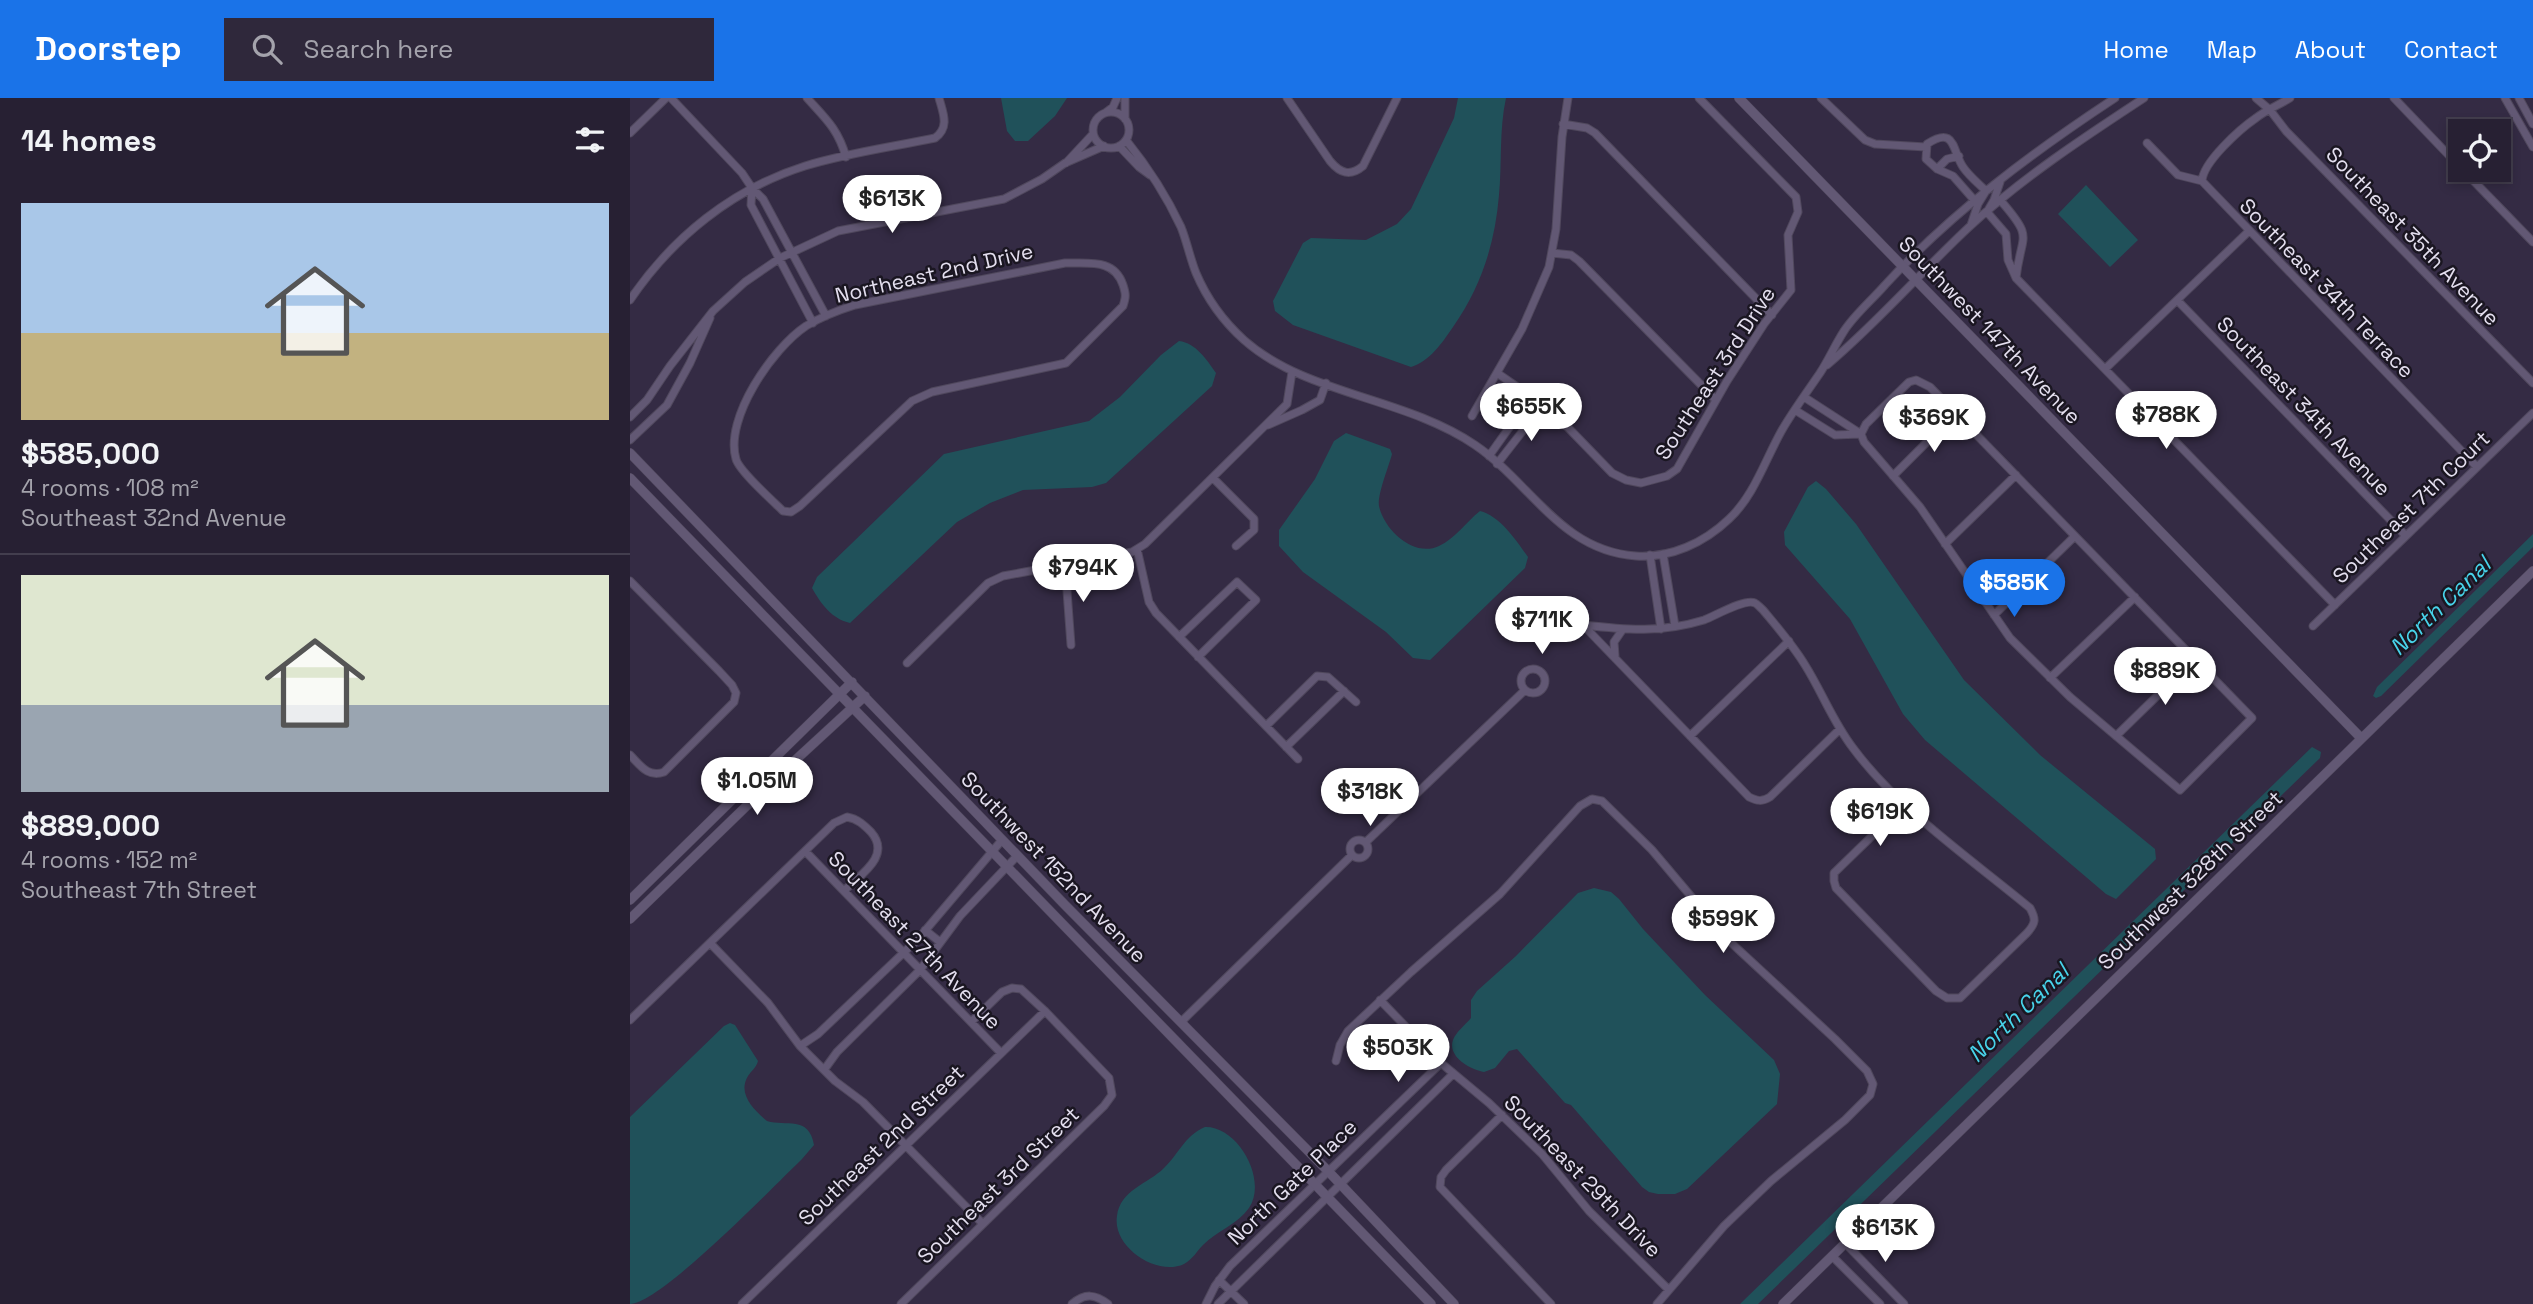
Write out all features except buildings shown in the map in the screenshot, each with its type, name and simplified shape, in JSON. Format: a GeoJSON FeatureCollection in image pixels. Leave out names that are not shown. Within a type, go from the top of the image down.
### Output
{"type":"FeatureCollection","features":[{"type":"Feature","properties":{"kind":"street"},"geometry":{"type":"LineString","coordinates":[[630,133],[668,98],[742,173],[763,199],[826,316]]}},
{"type":"Feature","properties":{"kind":"street"},"geometry":{"type":"LineString","coordinates":[[807,98],[834,127],[846,157]]}},
{"type":"Feature","properties":{"kind":"street"},"geometry":{"type":"LineString","coordinates":[[630,300],[665,255],[685,235],[708,215],[752,188],[805,166],[935,138],[944,127],[945,119],[939,98]]}},
{"type":"Feature","properties":{"kind":"street"},"geometry":{"type":"LineString","coordinates":[[630,417],[647,400],[713,311],[744,282],[780,258],[838,231],[1004,199],[1065,163],[1093,134],[1095,122],[1113,107],[1117,98]]}},
{"type":"Feature","properties":{"kind":"street"},"geometry":{"type":"LineString","coordinates":[[1065,163],[1104,146],[1119,146],[1126,140],[1129,130],[1123,106],[1125,98]]}},
{"type":"Feature","properties":{"kind":"street"},"geometry":{"type":"LineString","coordinates":[[1287,98],[1336,168],[1346,173],[1355,173],[1363,166],[1396,98]]}},
{"type":"Feature","properties":{"kind":"street"},"geometry":{"type":"LineString","coordinates":[[1472,416],[1538,296],[1549,267],[1556,229],[1563,124],[1568,98]]}},
{"type":"Feature","properties":{"kind":"street","name":"Southeast 3rd Drive"},"geometry":{"type":"LineString","coordinates":[[1497,373],[1568,426],[1612,473],[1641,483],[1655,481],[1677,469],[1716,400],[1791,290],[1788,235],[1798,212],[1796,197],[1699,98]]}},
{"type":"Feature","properties":{"kind":"street","name":"Southwest 147th Avenue"},"geometry":{"type":"LineString","coordinates":[[1739,98],[2361,738]]}},
{"type":"Feature","properties":{"kind":"street"},"geometry":{"type":"LineString","coordinates":[[1126,140],[1144,163],[1181,227],[1196,271],[1217,311],[1245,341],[1292,372],[1420,416],[1450,430],[1489,456],[1551,516],[1585,543],[1607,551],[1637,556],[1663,554],[1692,546],[1713,534],[1732,517],[1746,499],[1783,429],[1846,328],[1903,266],[1986,191],[2115,98]]}},
{"type":"Feature","properties":{"kind":"street"},"geometry":{"type":"LineString","coordinates":[[1822,370],[1859,339],[1916,278],[1987,212],[2070,147],[2144,98]]}},
{"type":"Feature","properties":{"kind":"street","name":"Southeast 35th Avenue"},"geometry":{"type":"LineString","coordinates":[[2256,98],[2533,383]]}},
{"type":"Feature","properties":{"kind":"street","name":"Southeast 35th Avenue"},"geometry":{"type":"LineString","coordinates":[[2268,98],[2270,110]]}},
{"type":"Feature","properties":{"kind":"street"},"geometry":{"type":"LineString","coordinates":[[2202,181],[2202,173],[2208,163],[2256,118],[2290,98]]}},
{"type":"Feature","properties":{"kind":"street"},"geometry":{"type":"LineString","coordinates":[[2394,98],[2448,154]]}},
{"type":"Feature","properties":{"kind":"street"},"geometry":{"type":"LineString","coordinates":[[2505,98],[2533,146]]}},
{"type":"Feature","properties":{"kind":"street"},"geometry":{"type":"LineString","coordinates":[[2519,98],[2533,124]]}},
{"type":"Feature","properties":{"kind":"street"},"geometry":{"type":"LineString","coordinates":[[1827,100],[1865,140],[1875,144],[1926,147]]}},
{"type":"Feature","properties":{"kind":"street"},"geometry":{"type":"LineString","coordinates":[[1104,114],[1116,113],[1125,119]]}},
{"type":"Feature","properties":{"kind":"street"},"geometry":{"type":"LineString","coordinates":[[1563,124],[1587,128],[1595,133],[1772,315]]}},
{"type":"Feature","properties":{"kind":"street"},"geometry":{"type":"LineString","coordinates":[[1093,134],[1099,144],[1104,146]]}},
{"type":"Feature","properties":{"kind":"street"},"geometry":{"type":"LineString","coordinates":[[1975,201],[1953,176],[1937,169],[1926,159],[1927,144],[1940,137],[1947,138],[1954,144],[1962,166],[1986,191]]}},
{"type":"Feature","properties":{"kind":"street","name":"Southeast 34th Terrace"},"geometry":{"type":"LineString","coordinates":[[2147,143],[2178,175],[2202,181],[2248,232],[2477,467]]}},
{"type":"Feature","properties":{"kind":"street"},"geometry":{"type":"LineString","coordinates":[[1119,146],[1150,175]]}},
{"type":"Feature","properties":{"kind":"street"},"geometry":{"type":"LineString","coordinates":[[1937,169],[1947,159],[1959,156]]}},
{"type":"Feature","properties":{"kind":"street"},"geometry":{"type":"LineString","coordinates":[[1987,212],[1994,201],[2000,181]]}},
{"type":"Feature","properties":{"kind":"street"},"geometry":{"type":"LineString","coordinates":[[2475,182],[2533,242]]}},
{"type":"Feature","properties":{"kind":"street"},"geometry":{"type":"LineString","coordinates":[[752,188],[751,205],[813,323]]}},
{"type":"Feature","properties":{"kind":"street"},"geometry":{"type":"LineString","coordinates":[[1971,226],[1978,204],[1986,191]]}},
{"type":"Feature","properties":{"kind":"street"},"geometry":{"type":"LineString","coordinates":[[2001,201],[2020,224],[2024,234],[2025,242],[2015,278]]}},
{"type":"Feature","properties":{"kind":"street"},"geometry":{"type":"LineString","coordinates":[[755,213],[767,206]]}},
{"type":"Feature","properties":{"kind":"street"},"geometry":{"type":"LineString","coordinates":[[1987,212],[2006,234],[2008,260],[2015,278],[2336,605]]}},
{"type":"Feature","properties":{"kind":"street"},"geometry":{"type":"LineString","coordinates":[[2105,369],[2248,232]]}},
{"type":"Feature","properties":{"kind":"street"},"geometry":{"type":"LineString","coordinates":[[1552,253],[1571,255],[1579,261],[1716,400]]}},
{"type":"Feature","properties":{"kind":"street","name":"Northeast 2nd Drive"},"geometry":{"type":"LineString","coordinates":[[1065,263],[1106,265],[1114,268],[1120,276],[1126,297],[1123,306],[1066,363],[932,392],[912,401],[800,506],[791,512],[783,511],[736,461],[734,449],[738,423],[744,402],[771,362],[805,327],[813,323],[855,305],[1065,263]]}},
{"type":"Feature","properties":{"kind":"street"},"geometry":{"type":"LineString","coordinates":[[801,299],[813,293]]}},
{"type":"Feature","properties":{"kind":"street","name":"Southeast 34th Avenue"},"geometry":{"type":"LineString","coordinates":[[2177,300],[2406,536]]}},
{"type":"Feature","properties":{"kind":"street"},"geometry":{"type":"LineString","coordinates":[[630,440],[667,405],[690,363],[713,311]]}},
{"type":"Feature","properties":{"kind":"street"},"geometry":{"type":"LineString","coordinates":[[907,663],[988,583],[1003,576],[1132,552],[1146,544],[1287,404],[1292,372]]}},
{"type":"Feature","properties":{"kind":"street"},"geometry":{"type":"LineString","coordinates":[[1804,397],[1861,434],[1864,442],[1920,507],[2010,638],[2050,678],[2180,790],[2252,718],[1923,382],[1909,382],[1866,424],[1861,434]]}},
{"type":"Feature","properties":{"kind":"street"},"geometry":{"type":"LineString","coordinates":[[1267,425],[1320,400],[1326,383]]}},
{"type":"Feature","properties":{"kind":"street"},"geometry":{"type":"LineString","coordinates":[[1489,456],[1531,397]]}},
{"type":"Feature","properties":{"kind":"street"},"geometry":{"type":"LineString","coordinates":[[1287,404],[1295,413]]}},
{"type":"Feature","properties":{"kind":"street"},"geometry":{"type":"LineString","coordinates":[[1497,464],[1543,405]]}},
{"type":"Feature","properties":{"kind":"street"},"geometry":{"type":"LineString","coordinates":[[1795,410],[1835,435],[1861,434]]}},
{"type":"Feature","properties":{"kind":"street"},"geometry":{"type":"LineString","coordinates":[[1893,475],[1956,413]]}},
{"type":"Feature","properties":{"kind":"street","name":"Southeast 7th Court"},"geometry":{"type":"LineString","coordinates":[[2313,626],[2533,413]]}},
{"type":"Feature","properties":{"kind":"street"},"geometry":{"type":"LineString","coordinates":[[1518,416],[1528,424]]}},
{"type":"Feature","properties":{"kind":"street","name":"Southwest 152nd Avenue"},"geometry":{"type":"LineString","coordinates":[[630,453],[1017,856],[1328,1171],[1454,1304]]}},
{"type":"Feature","properties":{"kind":"street"},"geometry":{"type":"LineString","coordinates":[[1945,544],[2016,475]]}},
{"type":"Feature","properties":{"kind":"street","name":"Southwest 152nd Avenue"},"geometry":{"type":"LineString","coordinates":[[630,478],[1431,1304]]}},
{"type":"Feature","properties":{"kind":"street"},"geometry":{"type":"LineString","coordinates":[[1213,478],[1254,519],[1254,530],[1236,546]]}},
{"type":"Feature","properties":{"kind":"street"},"geometry":{"type":"LineString","coordinates":[[1994,615],[2075,536]]}},
{"type":"Feature","properties":{"kind":"street"},"geometry":{"type":"LineString","coordinates":[[1137,549],[1149,602],[1156,613],[1298,759]]}},
{"type":"Feature","properties":{"kind":"street"},"geometry":{"type":"LineString","coordinates":[[1663,554],[1675,626]]}},
{"type":"Feature","properties":{"kind":"street"},"geometry":{"type":"LineString","coordinates":[[1650,555],[1661,629]]}},
{"type":"Feature","properties":{"kind":"street"},"geometry":{"type":"LineString","coordinates":[[1065,564],[1071,645]]}},
{"type":"Feature","properties":{"kind":"street","name":"Southwest 328th Street"},"geometry":{"type":"LineString","coordinates":[[1783,1304],[2533,571]]}},
{"type":"Feature","properties":{"kind":"street"},"geometry":{"type":"LineString","coordinates":[[630,581],[719,671],[736,693],[734,702],[664,772],[656,775],[648,773],[630,755]]}},
{"type":"Feature","properties":{"kind":"street"},"geometry":{"type":"LineString","coordinates":[[1179,637],[1237,582],[1256,600],[1198,657]]}},
{"type":"Feature","properties":{"kind":"street"},"geometry":{"type":"LineString","coordinates":[[2050,678],[2134,597]]}},
{"type":"Feature","properties":{"kind":"street"},"geometry":{"type":"LineString","coordinates":[[1840,729],[1760,802],[1749,797],[1584,625],[1637,631],[1661,629],[1717,616],[1748,602],[1755,603],[1763,610],[1806,665],[1840,729],[1875,775],[1905,804],[2030,908],[2035,918],[2034,925],[2027,933],[1960,998],[1953,1000],[1936,991],[1836,888],[1833,881],[1839,868],[1905,804]]}},
{"type":"Feature","properties":{"kind":"street"},"geometry":{"type":"LineString","coordinates":[[1617,660],[1614,655],[1615,642],[1623,629]]}},
{"type":"Feature","properties":{"kind":"street"},"geometry":{"type":"LineString","coordinates":[[1690,736],[1789,641]]}},
{"type":"Feature","properties":{"kind":"street"},"geometry":{"type":"LineString","coordinates":[[2116,736],[2194,659]]}},
{"type":"Feature","properties":{"kind":"street"},"geometry":{"type":"LineString","coordinates":[[1266,726],[1317,676],[1328,677],[1356,702]]}},
{"type":"Feature","properties":{"kind":"street"},"geometry":{"type":"LineString","coordinates":[[630,900],[852,682]]}},
{"type":"Feature","properties":{"kind":"street"},"geometry":{"type":"LineString","coordinates":[[1366,842],[1525,690]]}},
{"type":"Feature","properties":{"kind":"street"},"geometry":{"type":"LineString","coordinates":[[1286,747],[1344,691]]}},
{"type":"Feature","properties":{"kind":"street"},"geometry":{"type":"LineString","coordinates":[[630,919],[865,696]]}},
{"type":"Feature","properties":{"kind":"street"},"geometry":{"type":"LineString","coordinates":[[1336,1061],[1340,1045],[1348,1031],[1486,908],[1580,806],[1589,799],[1599,799],[1625,821],[1727,939],[1869,1073],[1873,1087],[1870,1095],[1845,1120],[1771,1181],[1724,1226],[1657,1304]]}},
{"type":"Feature","properties":{"kind":"street"},"geometry":{"type":"LineString","coordinates":[[630,1020],[834,823],[847,817],[860,821],[877,839],[879,846],[875,861],[844,891]]}},
{"type":"Feature","properties":{"kind":"street"},"geometry":{"type":"LineString","coordinates":[[1361,839],[1366,842],[1369,848],[1367,855],[1361,858],[1352,855],[1350,850],[1353,842],[1361,839]]}},
{"type":"Feature","properties":{"kind":"street"},"geometry":{"type":"LineString","coordinates":[[800,1046],[818,1034],[925,930],[1002,840]]}},
{"type":"Feature","properties":{"kind":"street","name":"Southeast 27th Avenue"},"geometry":{"type":"LineString","coordinates":[[805,851],[1001,1053]]}},
{"type":"Feature","properties":{"kind":"street"},"geometry":{"type":"LineString","coordinates":[[1181,1022],[1352,855]]}},
{"type":"Feature","properties":{"kind":"street"},"geometry":{"type":"LineString","coordinates":[[824,1070],[837,1052],[920,970],[960,916],[1017,856]]}},
{"type":"Feature","properties":{"kind":"street"},"geometry":{"type":"LineString","coordinates":[[925,930],[940,942]]}},
{"type":"Feature","properties":{"kind":"street"},"geometry":{"type":"LineString","coordinates":[[710,943],[768,1003],[800,1046],[863,1102],[983,1224]]}},
{"type":"Feature","properties":{"kind":"street"},"geometry":{"type":"LineString","coordinates":[[971,1022],[1002,992],[1012,988],[1025,992],[1045,1011]]}},
{"type":"Feature","properties":{"kind":"street","name":"Southeast 29th Drive"},"geometry":{"type":"LineString","coordinates":[[1380,1000],[1441,1063],[1503,1115],[1542,1154],[1589,1211],[1670,1290]]}},
{"type":"Feature","properties":{"kind":"street","name":"Southeast 2nd Street"},"geometry":{"type":"LineString","coordinates":[[742,1304],[1045,1011]]}},
{"type":"Feature","properties":{"kind":"street","name":"Southeast 3rd Street"},"geometry":{"type":"LineString","coordinates":[[901,1304],[1108,1102],[1113,1088],[1109,1078],[1045,1011]]}},
{"type":"Feature","properties":{"kind":"street","name":"North Gate Place"},"geometry":{"type":"LineString","coordinates":[[1206,1304],[1230,1266],[1441,1063]]}},
{"type":"Feature","properties":{"kind":"street","name":"North Gate Place"},"geometry":{"type":"LineString","coordinates":[[1218,1304],[1453,1074]]}},
{"type":"Feature","properties":{"kind":"street"},"geometry":{"type":"LineString","coordinates":[[1503,1115],[1446,1170],[1441,1177],[1440,1187],[1551,1304]]}},
{"type":"Feature","properties":{"kind":"street"},"geometry":{"type":"LineString","coordinates":[[1379,1122],[1391,1133]]}},
{"type":"Feature","properties":{"kind":"street"},"geometry":{"type":"LineString","coordinates":[[1265,1232],[1277,1245]]}},
{"type":"Feature","properties":{"kind":"street"},"geometry":{"type":"LineString","coordinates":[[1845,1242],[1905,1304]]}},
{"type":"Feature","properties":{"kind":"street"},"geometry":{"type":"LineString","coordinates":[[1832,1256],[1880,1304]]}},
{"type":"Feature","properties":{"kind":"street"},"geometry":{"type":"LineString","coordinates":[[1219,1280],[1244,1304]]}},
{"type":"Feature","properties":{"kind":"street"},"geometry":{"type":"LineString","coordinates":[[1072,1304],[1088,1295],[1108,1304]]}},
{"type":"Feature","properties":{"kind":"shaded area"},"geometry":{"type":"Polygon","coordinates":[[[1001,98],[1067,98],[1055,116],[1028,141],[1015,141],[1007,131],[1001,98]]]}},
{"type":"Feature","properties":{"kind":"shaded area"},"geometry":{"type":"Polygon","coordinates":[[[1458,98],[1506,98],[1502,122],[1499,195],[1490,248],[1479,281],[1463,312],[1440,345],[1430,356],[1411,367],[1293,325],[1275,311],[1273,301],[1303,243],[1311,238],[1366,240],[1397,224],[1411,209],[1454,118],[1458,98]]]}},
{"type":"Feature","properties":{"kind":"shaded area"},"geometry":{"type":"Polygon","coordinates":[[[2086,185],[2138,240],[2110,267],[2058,214],[2086,185]]]}},
{"type":"Feature","properties":{"kind":"shaded area"},"geometry":{"type":"Polygon","coordinates":[[[1179,341],[1191,345],[1209,363],[1216,373],[1212,386],[1106,483],[1092,487],[1023,490],[990,503],[957,522],[850,623],[832,614],[819,600],[812,588],[817,577],[944,454],[1089,421],[1120,397],[1161,355],[1179,341]]]}},
{"type":"Feature","properties":{"kind":"shaded area"},"geometry":{"type":"Polygon","coordinates":[[[1346,433],[1390,449],[1392,454],[1381,488],[1379,506],[1387,524],[1402,540],[1420,548],[1439,546],[1480,511],[1501,523],[1528,557],[1525,568],[1430,660],[1413,658],[1386,632],[1303,572],[1279,546],[1279,530],[1315,479],[1334,441],[1346,433]]]}},
{"type":"Feature","properties":{"kind":"shaded area"},"geometry":{"type":"Polygon","coordinates":[[[1816,481],[1856,524],[1964,680],[2040,755],[2155,849],[2156,859],[2116,899],[2106,894],[1925,740],[1903,714],[1850,619],[1785,545],[1784,532],[1808,487],[1816,481]]]}},
{"type":"Feature","properties":{"kind":"shaded area","name":"North Canal"},"geometry":{"type":"Polygon","coordinates":[[[2533,534],[2533,547],[2381,696],[2373,696],[2377,687],[2533,534]]]}},
{"type":"Feature","properties":{"kind":"shaded area","name":"North Canal"},"geometry":{"type":"Polygon","coordinates":[[[2312,747],[2321,752],[2320,758],[1758,1304],[1740,1304],[2312,747]]]}},
{"type":"Feature","properties":{"kind":"shaded area"},"geometry":{"type":"Polygon","coordinates":[[[1594,888],[1611,892],[1619,899],[1643,929],[1705,995],[1774,1060],[1780,1074],[1777,1104],[1687,1189],[1675,1194],[1658,1194],[1642,1187],[1571,1105],[1565,1103],[1517,1049],[1509,1051],[1495,1068],[1484,1072],[1461,1062],[1453,1052],[1453,1040],[1471,1018],[1471,1000],[1477,991],[1578,893],[1594,888]]]}},
{"type":"Feature","properties":{"kind":"shaded area"},"geometry":{"type":"Polygon","coordinates":[[[730,1023],[735,1025],[758,1061],[745,1083],[744,1089],[749,1101],[767,1121],[796,1124],[807,1129],[814,1145],[743,1217],[690,1265],[645,1299],[630,1304],[630,1117],[730,1023]]]}},
{"type":"Feature","properties":{"kind":"shaded area"},"geometry":{"type":"Polygon","coordinates":[[[1205,1127],[1228,1135],[1238,1145],[1252,1170],[1254,1196],[1244,1214],[1203,1245],[1184,1264],[1173,1267],[1150,1263],[1129,1248],[1122,1238],[1117,1227],[1119,1207],[1136,1188],[1158,1174],[1187,1140],[1205,1127]]]}}]}
